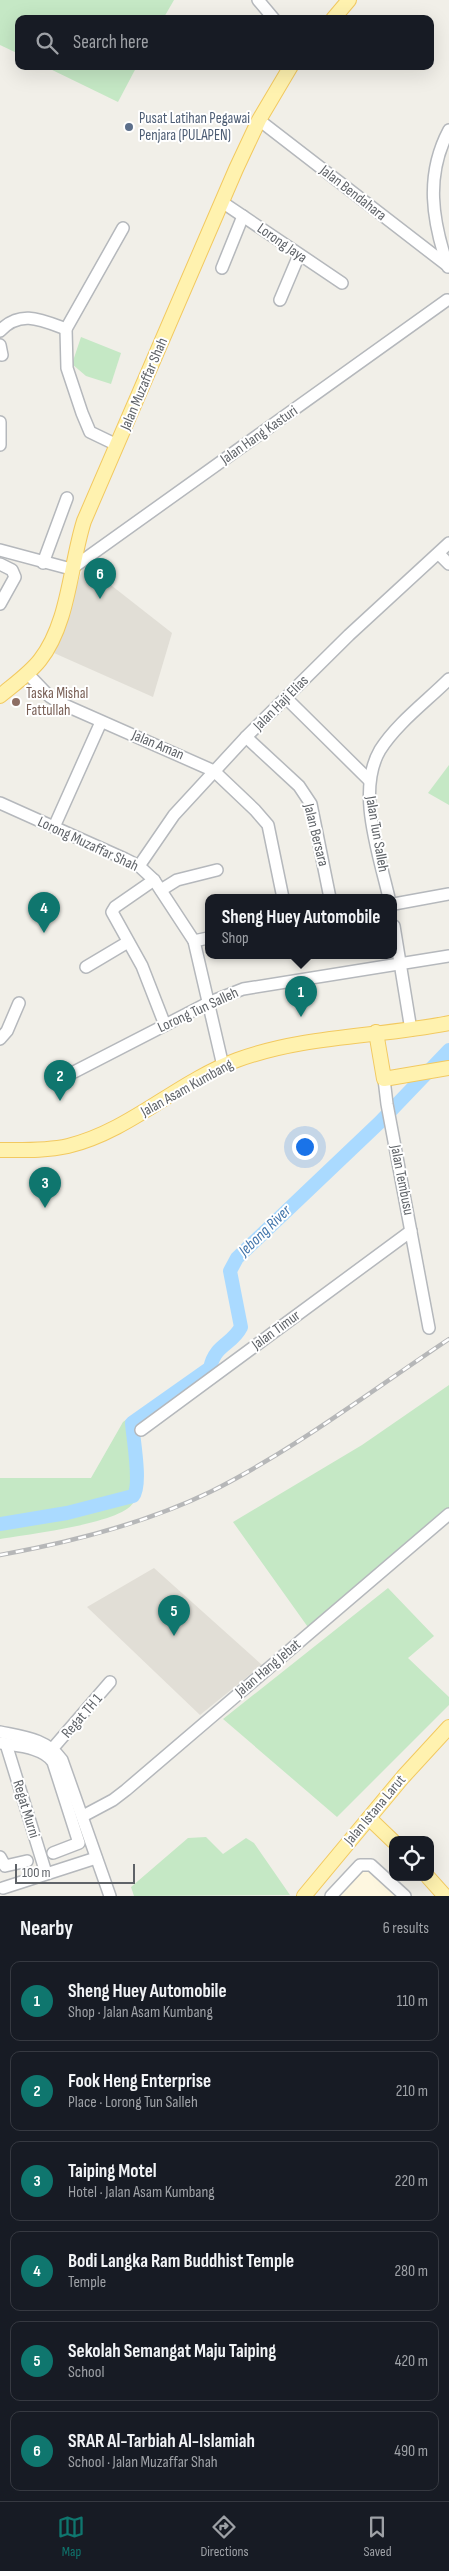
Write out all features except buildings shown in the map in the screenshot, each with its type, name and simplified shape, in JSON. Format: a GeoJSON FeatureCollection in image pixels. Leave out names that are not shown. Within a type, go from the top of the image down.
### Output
{"type":"FeatureCollection","features":[{"type":"Feature","properties":{"kind":"main road"},"geometry":{"type":"LineString","coordinates":[[337,15],[350,0]]}},
{"type":"Feature","properties":{"kind":"main road","name":"Jalan Muzaffar Shah"},"geometry":{"type":"LineString","coordinates":[[0,696],[40,660],[54,637],[62,618],[71,569],[84,521],[259,120],[289,70]]}},
{"type":"Feature","properties":{"kind":"main road","name":"Jalan Asam Kumbang"},"geometry":{"type":"LineString","coordinates":[[0,1150],[58,1148],[85,1141],[133,1118],[223,1066],[273,1049],[376,1032],[411,1025],[449,1014]]}},
{"type":"Feature","properties":{"kind":"main road","name":"Jalan Asam Kumbang"},"geometry":{"type":"LineString","coordinates":[[411,1025],[449,1023]]}},
{"type":"Feature","properties":{"kind":"main road","name":"Jalan Tembusu"},"geometry":{"type":"LineString","coordinates":[[376,1032],[384,1079]]}},
{"type":"Feature","properties":{"kind":"main road"},"geometry":{"type":"LineString","coordinates":[[384,1079],[446,1069]]}},
{"type":"Feature","properties":{"kind":"main road","name":"Jalan Istana Larut"},"geometry":{"type":"LineString","coordinates":[[304,1896],[449,1727]]}},
{"type":"Feature","properties":{"kind":"main road"},"geometry":{"type":"LineString","coordinates":[[369,1818],[389,1837]]}},
{"type":"Feature","properties":{"kind":"main road"},"geometry":{"type":"LineString","coordinates":[[432,1881],[445,1896]]}},
{"type":"Feature","properties":{"kind":"street"},"geometry":{"type":"LineString","coordinates":[[258,0],[271,15]]}},
{"type":"Feature","properties":{"kind":"street","name":"Jalan Bendahara"},"geometry":{"type":"LineString","coordinates":[[259,120],[448,267]]}},
{"type":"Feature","properties":{"kind":"street"},"geometry":{"type":"LineString","coordinates":[[448,267],[434,219],[432,203],[435,164],[449,130]]}},
{"type":"Feature","properties":{"kind":"street","name":"Lorong Jaya"},"geometry":{"type":"LineString","coordinates":[[222,202],[342,283]]}},
{"type":"Feature","properties":{"kind":"street"},"geometry":{"type":"LineString","coordinates":[[222,268],[243,216]]}},
{"type":"Feature","properties":{"kind":"street"},"geometry":{"type":"LineString","coordinates":[[117,445],[90,432],[84,419],[67,368],[66,329],[122,228]]}},
{"type":"Feature","properties":{"kind":"street"},"geometry":{"type":"LineString","coordinates":[[280,300],[299,255]]}},
{"type":"Feature","properties":{"kind":"street","name":"Jalan Hang Kasturi"},"geometry":{"type":"LineString","coordinates":[[71,569],[448,299]]}},
{"type":"Feature","properties":{"kind":"street"},"geometry":{"type":"LineString","coordinates":[[0,331],[19,318],[31,318],[66,329]]}},
{"type":"Feature","properties":{"kind":"street"},"geometry":{"type":"LineString","coordinates":[[0,422],[0,445]]}},
{"type":"Feature","properties":{"kind":"street"},"geometry":{"type":"LineString","coordinates":[[43,563],[67,498]]}},
{"type":"Feature","properties":{"kind":"street","name":"Jalan Haji Elias"},"geometry":{"type":"LineString","coordinates":[[139,866],[174,815],[246,737],[349,635],[449,543]]}},
{"type":"Feature","properties":{"kind":"street"},"geometry":{"type":"LineString","coordinates":[[0,550],[71,569]]}},
{"type":"Feature","properties":{"kind":"street"},"geometry":{"type":"LineString","coordinates":[[439,554],[449,564]]}},
{"type":"Feature","properties":{"kind":"street"},"geometry":{"type":"LineString","coordinates":[[0,564],[12,570],[15,577],[0,604]]}},
{"type":"Feature","properties":{"kind":"street","name":"Jalan Aman"},"geometry":{"type":"LineString","coordinates":[[27,673],[49,696],[101,722],[214,771]]}},
{"type":"Feature","properties":{"kind":"street","name":"Jalan Tun Salleh"},"geometry":{"type":"LineString","coordinates":[[388,894],[368,795],[369,780],[381,750],[449,679]]}},
{"type":"Feature","properties":{"kind":"street"},"geometry":{"type":"LineString","coordinates":[[286,698],[369,780]]}},
{"type":"Feature","properties":{"kind":"street"},"geometry":{"type":"LineString","coordinates":[[54,827],[101,722]]}},
{"type":"Feature","properties":{"kind":"street","name":"Jalan Bersara"},"geometry":{"type":"LineString","coordinates":[[246,737],[298,786],[311,804],[329,894]]}},
{"type":"Feature","properties":{"kind":"street"},"geometry":{"type":"LineString","coordinates":[[214,771],[261,816],[268,826],[283,894]]}},
{"type":"Feature","properties":{"kind":"street","name":"Lorong Muzaffar Shah"},"geometry":{"type":"LineString","coordinates":[[0,802],[139,866],[157,885],[194,941],[210,1002],[223,1066]]}},
{"type":"Feature","properties":{"kind":"street"},"geometry":{"type":"LineString","coordinates":[[165,1025],[154,1002],[142,966],[112,912],[115,907],[157,885],[217,870]]}},
{"type":"Feature","properties":{"kind":"street"},"geometry":{"type":"LineString","coordinates":[[397,903],[444,895]]}},
{"type":"Feature","properties":{"kind":"street"},"geometry":{"type":"LineString","coordinates":[[194,941],[205,939]]}},
{"type":"Feature","properties":{"kind":"street"},"geometry":{"type":"LineString","coordinates":[[86,967],[128,942]]}},
{"type":"Feature","properties":{"kind":"street"},"geometry":{"type":"LineString","coordinates":[[397,944],[411,1025]]}},
{"type":"Feature","properties":{"kind":"street","name":"Lorong Tun Salleh"},"geometry":{"type":"LineString","coordinates":[[74,1072],[210,1002],[243,989],[262,984],[449,956]]}},
{"type":"Feature","properties":{"kind":"street"},"geometry":{"type":"LineString","coordinates":[[0,1039],[7,1031],[19,1003]]}},
{"type":"Feature","properties":{"kind":"street","name":"Jalan Tembusu"},"geometry":{"type":"LineString","coordinates":[[384,1079],[429,1328]]}},
{"type":"Feature","properties":{"kind":"street","name":"Jalan Timur"},"geometry":{"type":"LineString","coordinates":[[141,1430],[411,1231]]}},
{"type":"Feature","properties":{"kind":"street","name":"Jalan Hang Jebat"},"geometry":{"type":"LineString","coordinates":[[83,1816],[113,1800],[126,1790],[449,1514]]}},
{"type":"Feature","properties":{"kind":"street","name":"Regat TH 1"},"geometry":{"type":"LineString","coordinates":[[53,1748],[110,1682]]}},
{"type":"Feature","properties":{"kind":"street"},"geometry":{"type":"LineString","coordinates":[[0,1732],[34,1739],[53,1748],[68,1774],[110,1896]]}},
{"type":"Feature","properties":{"kind":"street"},"geometry":{"type":"LineString","coordinates":[[3,1744],[27,1747],[50,1757],[53,1762],[79,1842],[53,1853]]}},
{"type":"Feature","properties":{"kind":"street","name":"Regat Murni"},"geometry":{"type":"LineString","coordinates":[[3,1744],[46,1873]]}},
{"type":"Feature","properties":{"kind":"street"},"geometry":{"type":"LineString","coordinates":[[0,1857],[5,1866],[27,1861]]}},
{"type":"Feature","properties":{"kind":"street"},"geometry":{"type":"LineString","coordinates":[[3,1888],[96,1858]]}},
{"type":"Feature","properties":{"kind":"street"},"geometry":{"type":"LineString","coordinates":[[331,1896],[360,1865],[371,1865],[405,1896]]}},
{"type":"Feature","properties":{"kind":"shaded area"},"geometry":{"type":"Polygon","coordinates":[[[84,564],[172,633],[153,697],[54,653],[84,564]]]}},
{"type":"Feature","properties":{"kind":"shaded area"},"geometry":{"type":"Polygon","coordinates":[[[154,1568],[262,1665],[200,1715],[87,1607],[154,1568]]]}},
{"type":"Feature","properties":{"kind":"shaded area"},"geometry":{"type":"Polygon","coordinates":[[[360,1863],[378,1864],[389,1875],[389,1881],[396,1881],[411,1896],[329,1896],[360,1863]]]}},
{"type":"Feature","properties":{"kind":"green space"},"geometry":{"type":"Polygon","coordinates":[[[0,0],[174,0],[165,15],[15,15],[15,52],[0,45],[0,0]]]}},
{"type":"Feature","properties":{"kind":"green space"},"geometry":{"type":"Polygon","coordinates":[[[52,70],[135,70],[118,102],[52,70]]]}},
{"type":"Feature","properties":{"kind":"green space"},"geometry":{"type":"Polygon","coordinates":[[[81,337],[121,353],[111,384],[86,376],[72,364],[81,337]]]}},
{"type":"Feature","properties":{"kind":"green space"},"geometry":{"type":"Polygon","coordinates":[[[449,765],[449,805],[428,793],[449,765]]]}},
{"type":"Feature","properties":{"kind":"green space"},"geometry":{"type":"Polygon","coordinates":[[[449,1385],[449,1512],[310,1630],[233,1522],[362,1445],[449,1385]]]}},
{"type":"Feature","properties":{"kind":"green space"},"geometry":{"type":"Polygon","coordinates":[[[130,1417],[135,1460],[136,1494],[134,1501],[127,1509],[95,1522],[0,1539],[0,1478],[91,1478],[123,1422],[130,1417]]]}},
{"type":"Feature","properties":{"kind":"green space"},"geometry":{"type":"Polygon","coordinates":[[[388,1588],[434,1636],[408,1658],[449,1697],[449,1705],[337,1817],[223,1719],[388,1588]]]}},
{"type":"Feature","properties":{"kind":"green space"},"geometry":{"type":"Polygon","coordinates":[[[206,1837],[223,1854],[246,1838],[254,1843],[290,1895],[134,1896],[131,1887],[188,1838],[206,1837]]]}},
{"type":"Feature","properties":{"kind":"waterway","name":"Jebong River"},"geometry":{"type":"LineString","coordinates":[[0,1524],[67,1513],[133,1496],[136,1491],[137,1472],[132,1423],[210,1368],[216,1354],[233,1338],[241,1327],[230,1271],[237,1258],[380,1122],[449,1050]]}},
{"type":"Feature","properties":{"kind":"railway"},"geometry":{"type":"LineString","coordinates":[[0,1555],[81,1538],[134,1523],[210,1492],[241,1476],[302,1439],[449,1339]]}},
{"type":"Feature","properties":{"kind":"place","name":"Pusat Latihan Pegawai Penjara (PULAPEN)"},"geometry":{"type":"Point","coordinates":[129,127]}},
{"type":"Feature","properties":{"kind":"place","name":"SRAR Al-Tarbiah Al-Islamiah"},"geometry":{"type":"Point","coordinates":[100,599]}},
{"type":"Feature","properties":{"kind":"place","name":"Taska Mishal Fattullah"},"geometry":{"type":"Point","coordinates":[16,702]}},
{"type":"Feature","properties":{"kind":"place","name":"Bodi Langka Ram Buddhist Temple"},"geometry":{"type":"Point","coordinates":[44,933]}},
{"type":"Feature","properties":{"kind":"place","name":"Sheng Huey Automobile"},"geometry":{"type":"Point","coordinates":[301,1017]}},
{"type":"Feature","properties":{"kind":"place","name":"Fook Heng Enterprise"},"geometry":{"type":"Point","coordinates":[60,1101]}},
{"type":"Feature","properties":{"kind":"place","name":"Taiping Motel"},"geometry":{"type":"Point","coordinates":[45,1208]}},
{"type":"Feature","properties":{"kind":"place","name":"Sekolah Semangat Maju Taiping"},"geometry":{"type":"Point","coordinates":[174,1636]}}]}
